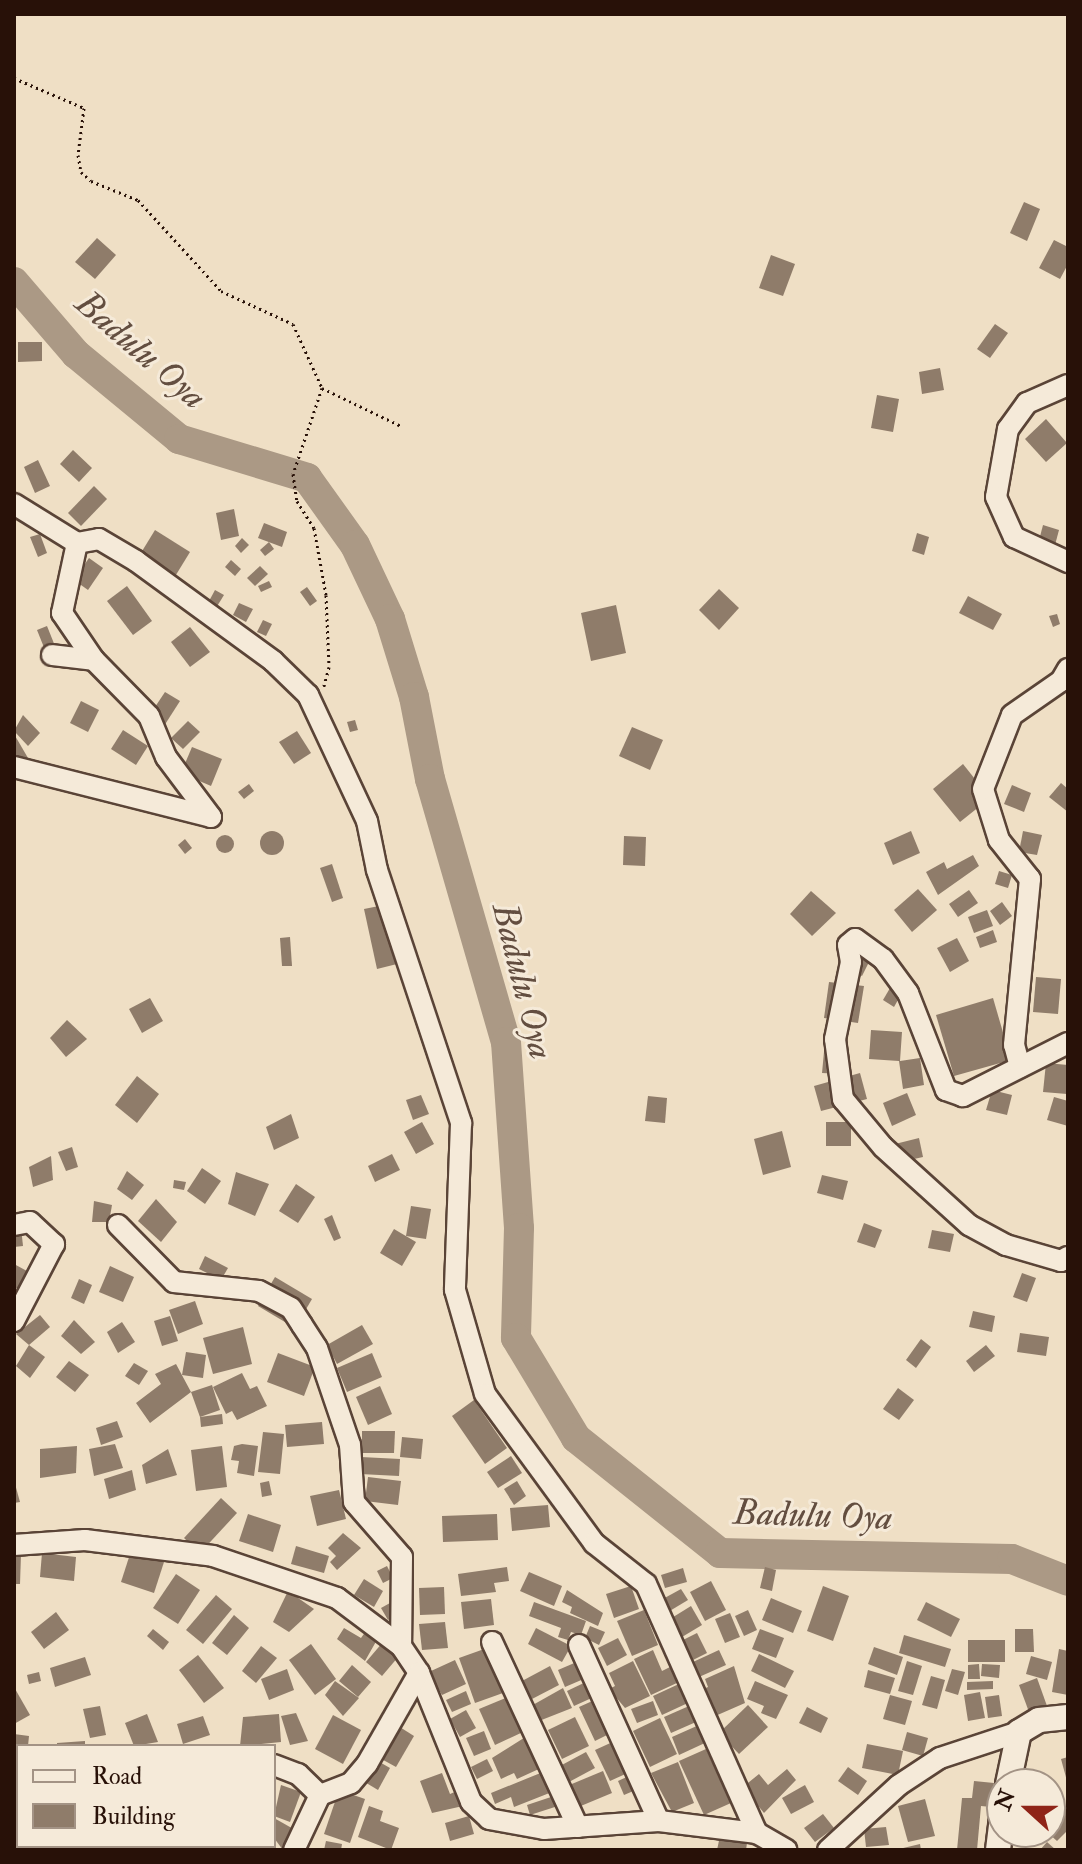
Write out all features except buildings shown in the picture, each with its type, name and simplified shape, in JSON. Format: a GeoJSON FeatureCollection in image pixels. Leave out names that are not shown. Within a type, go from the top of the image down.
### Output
{"type":"FeatureCollection","features":[{"type":"Feature","properties":{"kind":"street"},"geometry":{"type":"LineString","coordinates":[[1068,385],[1027,403],[1008,429],[996,497],[1014,537],[1068,562]]}},
{"type":"Feature","properties":{"kind":"street"},"geometry":{"type":"LineString","coordinates":[[14,504],[77,543],[99,539],[136,561],[273,661],[308,695],[367,821],[377,870],[461,1123],[455,1290],[485,1394],[594,1543],[646,1584],[757,1833]]}},
{"type":"Feature","properties":{"kind":"street"},"geometry":{"type":"LineString","coordinates":[[14,767],[211,817],[166,757],[149,716],[94,660],[62,613],[77,543]]}},
{"type":"Feature","properties":{"kind":"street"},"geometry":{"type":"LineString","coordinates":[[52,655],[94,660]]}},
{"type":"Feature","properties":{"kind":"street"},"geometry":{"type":"LineString","coordinates":[[1020,1067],[1014,1045],[1030,879],[999,840],[983,789],[1012,715],[1061,681],[1068,669]]}},
{"type":"Feature","properties":{"kind":"street"},"geometry":{"type":"LineString","coordinates":[[1068,1043],[963,1096],[946,1090],[908,993],[883,959],[855,939],[848,945],[851,962],[835,1039],[843,1099],[883,1147],[969,1225],[1006,1245],[1061,1261],[1068,1257]]}},
{"type":"Feature","properties":{"kind":"street"},"geometry":{"type":"LineString","coordinates":[[14,1225],[30,1222],[54,1244],[14,1321]]}},
{"type":"Feature","properties":{"kind":"street"},"geometry":{"type":"LineString","coordinates":[[118,1225],[174,1282],[259,1291],[291,1308],[317,1348],[350,1445],[354,1502],[402,1557],[401,1646]]}},
{"type":"Feature","properties":{"kind":"street"},"geometry":{"type":"LineString","coordinates":[[200,1303],[214,1286]]}},
{"type":"Feature","properties":{"kind":"street"},"geometry":{"type":"LineString","coordinates":[[14,1545],[85,1540],[213,1556],[337,1598],[401,1646],[419,1673],[471,1802],[489,1819],[544,1829],[659,1821],[757,1833],[786,1850]]}},
{"type":"Feature","properties":{"kind":"street"},"geometry":{"type":"LineString","coordinates":[[492,1642],[578,1827]]}},
{"type":"Feature","properties":{"kind":"street"},"geometry":{"type":"LineString","coordinates":[[579,1645],[659,1821]]}},
{"type":"Feature","properties":{"kind":"street"},"geometry":{"type":"LineString","coordinates":[[294,1850],[320,1795],[351,1783],[367,1764],[419,1673]]}},
{"type":"Feature","properties":{"kind":"street"},"geometry":{"type":"LineString","coordinates":[[828,1850],[899,1785],[940,1758],[1019,1732],[1039,1720],[1068,1717]]}},
{"type":"Feature","properties":{"kind":"street"},"geometry":{"type":"LineString","coordinates":[[1011,1768],[1019,1732]]}},
{"type":"Feature","properties":{"kind":"street"},"geometry":{"type":"LineString","coordinates":[[276,1766],[298,1774],[320,1795]]}},
{"type":"Feature","properties":{"kind":"path"},"geometry":{"type":"LineString","coordinates":[[14,78],[84,108],[81,172],[91,181],[138,200],[221,291],[293,324],[322,388],[401,426]]}},
{"type":"Feature","properties":{"kind":"path"},"geometry":{"type":"LineString","coordinates":[[308,695],[322,691],[329,667],[326,595],[314,528],[297,501],[293,474],[322,388]]}},
{"type":"Feature","properties":{"kind":"waterway","name":"Badulu Oya"},"geometry":{"type":"LineString","coordinates":[[14,282],[76,354],[179,439],[307,478],[355,545],[390,619],[414,697],[430,779],[506,1042],[519,1228],[516,1338],[576,1438],[720,1553],[1012,1559],[1068,1581]]}}]}
